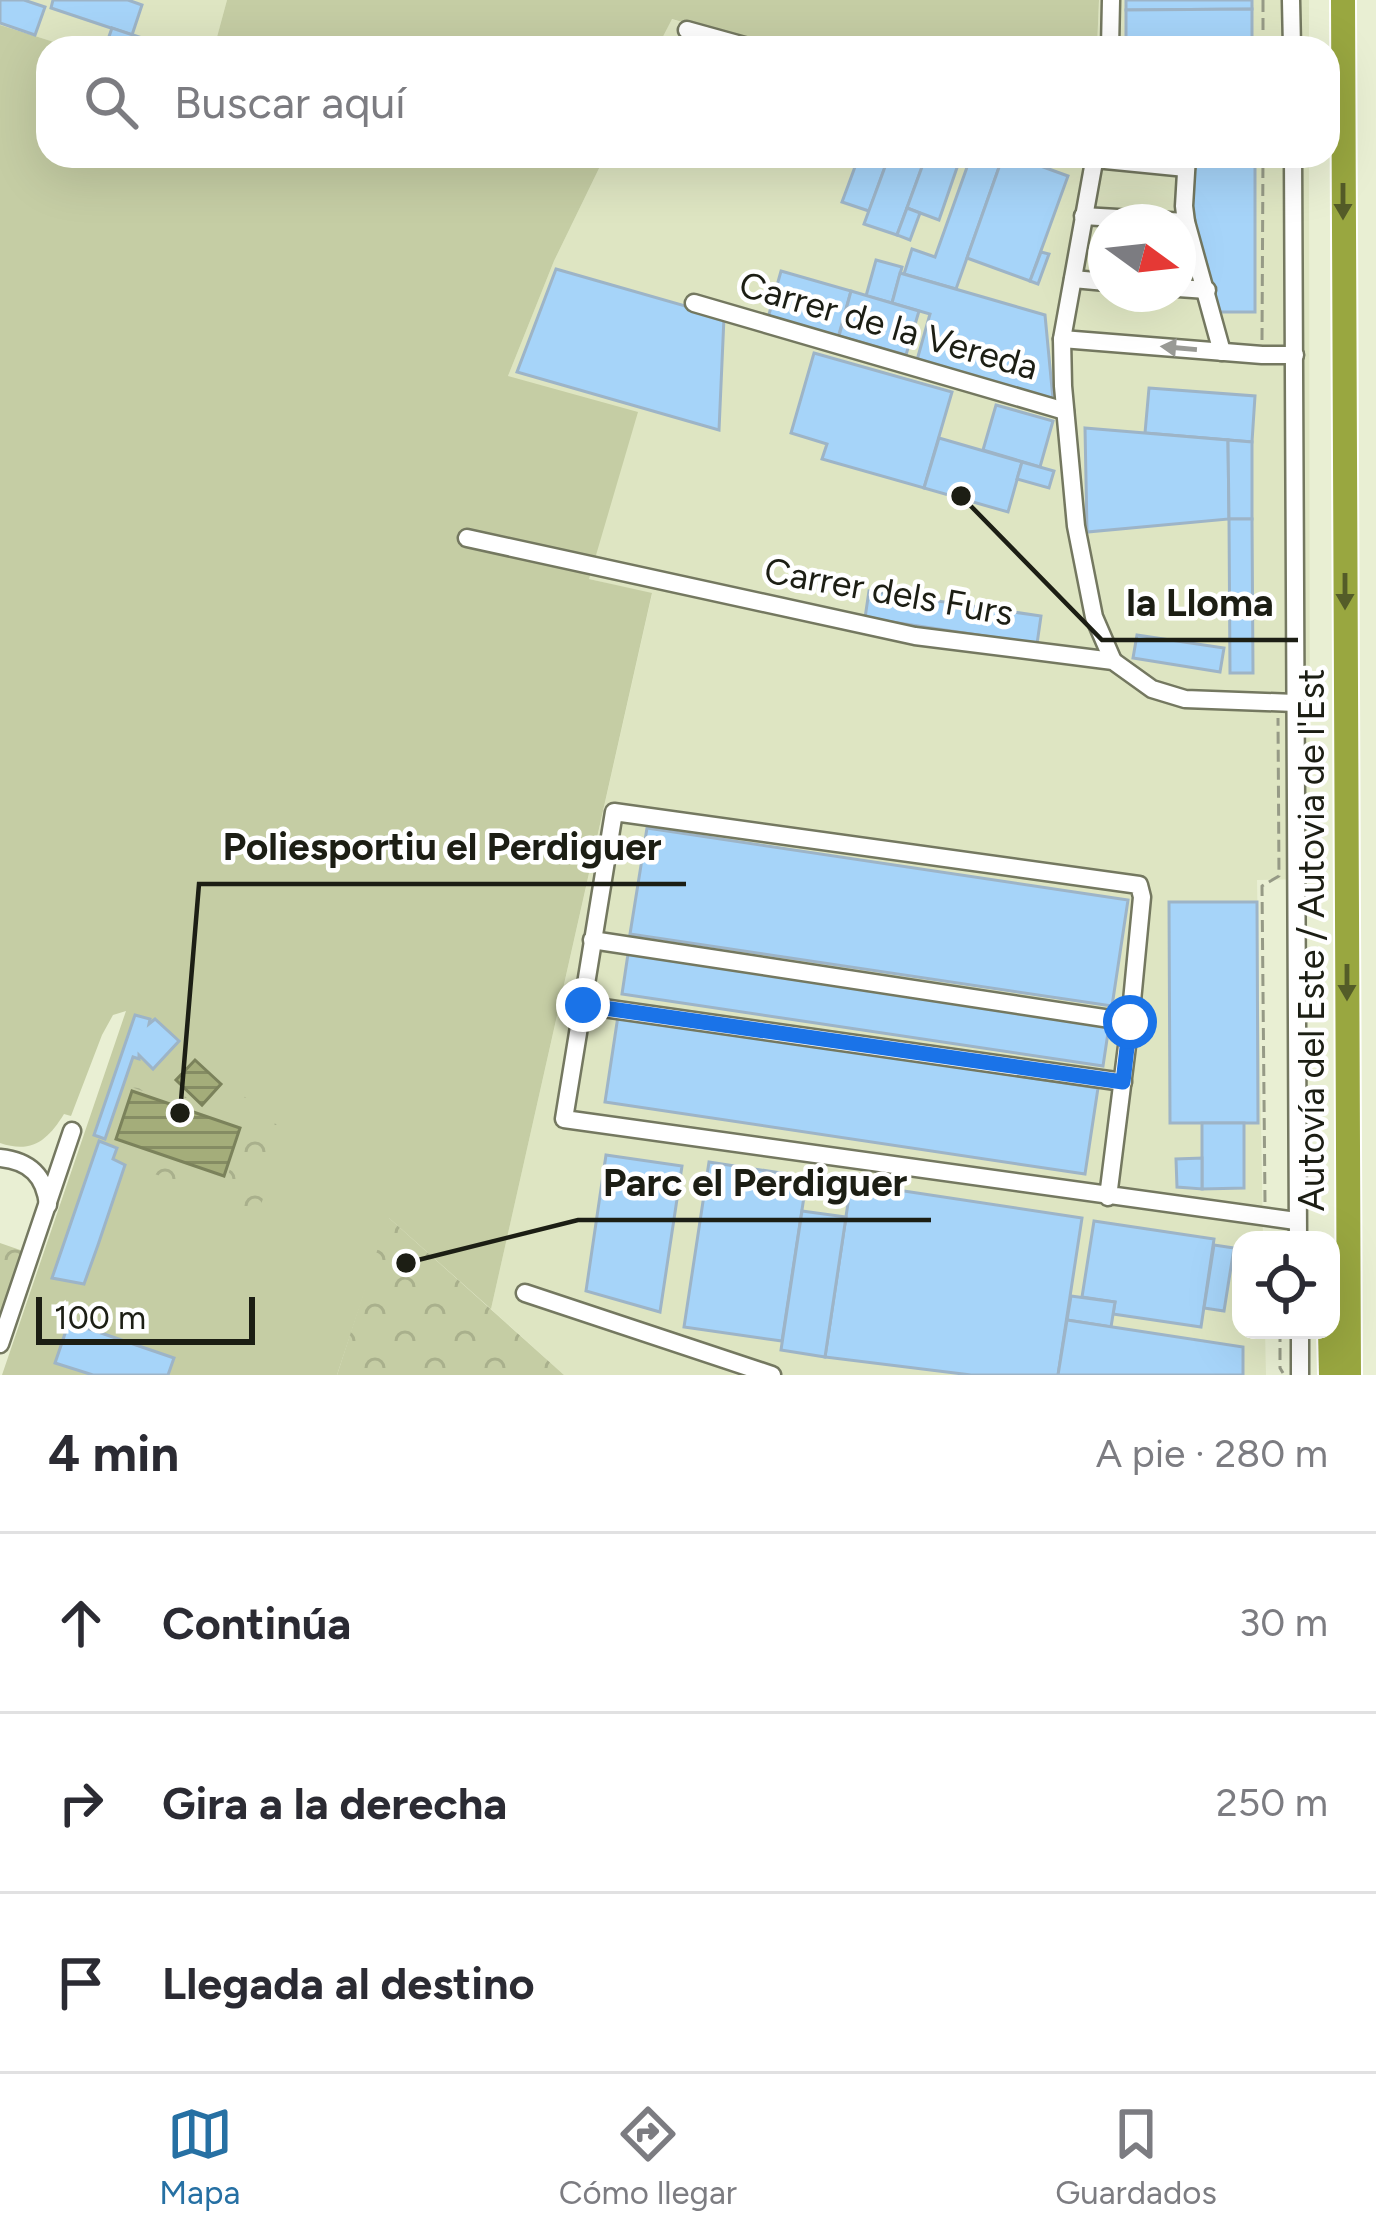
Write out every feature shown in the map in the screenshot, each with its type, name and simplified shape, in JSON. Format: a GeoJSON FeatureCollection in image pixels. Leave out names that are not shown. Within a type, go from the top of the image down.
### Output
{"type":"FeatureCollection","features":[{"type":"Feature","properties":{"kind":"highway","name":"Autovía del Este / Autovia de l'Est"},"geometry":{"type":"LineString","coordinates":[[1342,0],[1349,1375]]}},
{"type":"Feature","properties":{"kind":"highway"},"geometry":{"type":"LineString","coordinates":[[1330,1339],[1331,1375]]}},
{"type":"Feature","properties":{"kind":"street"},"geometry":{"type":"LineString","coordinates":[[1110,36],[1111,0]]}},
{"type":"Feature","properties":{"kind":"street"},"geometry":{"type":"LineString","coordinates":[[1292,0],[1292,36]]}},
{"type":"Feature","properties":{"kind":"street"},"geometry":{"type":"LineString","coordinates":[[687,30],[709,36]]}},
{"type":"Feature","properties":{"kind":"street"},"geometry":{"type":"LineString","coordinates":[[1093,168],[1062,339],[1076,526],[1094,617],[1113,662]]}},
{"type":"Feature","properties":{"kind":"street"},"geometry":{"type":"LineString","coordinates":[[1184,204],[1186,168]]}},
{"type":"Feature","properties":{"kind":"street"},"geometry":{"type":"LineString","coordinates":[[1108,1197],[1130,1022],[1142,896],[1139,885],[614,812],[564,1119],[1108,1197],[1297,1230],[1293,168]]}},
{"type":"Feature","properties":{"kind":"street"},"geometry":{"type":"LineString","coordinates":[[1083,216],[1088,216]]}},
{"type":"Feature","properties":{"kind":"street"},"geometry":{"type":"LineString","coordinates":[[1196,254],[1222,352]]}},
{"type":"Feature","properties":{"kind":"street"},"geometry":{"type":"LineString","coordinates":[[1073,279],[1088,280]]}},
{"type":"Feature","properties":{"kind":"street"},"geometry":{"type":"LineString","coordinates":[[1196,289],[1207,290]]}},
{"type":"Feature","properties":{"kind":"street","name":"Carrer de la Vereda"},"geometry":{"type":"LineString","coordinates":[[694,303],[1065,411]]}},
{"type":"Feature","properties":{"kind":"street"},"geometry":{"type":"LineString","coordinates":[[1062,339],[1295,355]]}},
{"type":"Feature","properties":{"kind":"street","name":"Carrer dels Furs"},"geometry":{"type":"LineString","coordinates":[[467,538],[915,636],[1113,662],[1152,689],[1185,699],[1295,704]]}},
{"type":"Feature","properties":{"kind":"street"},"geometry":{"type":"LineString","coordinates":[[592,940],[1130,1022]]}},
{"type":"Feature","properties":{"kind":"street"},"geometry":{"type":"LineString","coordinates":[[583,1005],[1123,1082]]}},
{"type":"Feature","properties":{"kind":"street"},"geometry":{"type":"LineString","coordinates":[[0,1345],[72,1131]]}},
{"type":"Feature","properties":{"kind":"street"},"geometry":{"type":"LineString","coordinates":[[0,1158],[33,1170],[46,1186],[48,1206]]}},
{"type":"Feature","properties":{"kind":"street"},"geometry":{"type":"LineString","coordinates":[[525,1293],[768,1375]]}},
{"type":"Feature","properties":{"kind":"street"},"geometry":{"type":"LineString","coordinates":[[1300,1339],[1300,1375]]}},
{"type":"Feature","properties":{"kind":"path"},"geometry":{"type":"LineString","coordinates":[[1263,0],[1263,36]]}},
{"type":"Feature","properties":{"kind":"path"},"geometry":{"type":"LineString","coordinates":[[1280,1339],[1284,1375]]}},
{"type":"Feature","properties":{"kind":"shaded area"},"geometry":{"type":"Polygon","coordinates":[[[0,0],[227,0],[217,36],[36,36],[0,25],[0,0]]]}},
{"type":"Feature","properties":{"kind":"shaded area"},"geometry":{"type":"Polygon","coordinates":[[[1099,0],[1309,0],[1309,36],[1098,36],[1099,0]]]}},
{"type":"Feature","properties":{"kind":"shaded area"},"geometry":{"type":"Polygon","coordinates":[[[671,19],[730,36],[663,36],[671,19]]]}},
{"type":"Feature","properties":{"kind":"shaded area"},"geometry":{"type":"Polygon","coordinates":[[[599,168],[1309,168],[1310,879],[1257,880],[1263,1231],[1232,1231],[1232,1339],[1265,1339],[1266,1375],[564,1375],[491,1309],[652,594],[589,579],[508,376],[554,261],[599,168]]]}},
{"type":"Feature","properties":{"kind":"shaded area"},"geometry":{"type":"Polygon","coordinates":[[[195,1060],[221,1084],[202,1105],[176,1080],[195,1060]]]}},
{"type":"Feature","properties":{"kind":"shaded area"},"geometry":{"type":"Polygon","coordinates":[[[132,1091],[240,1128],[224,1176],[116,1139],[132,1091]]]}},
{"type":"Feature","properties":{"kind":"green space"},"geometry":{"type":"Polygon","coordinates":[[[227,0],[1099,0],[1098,36],[731,36],[672,19],[663,36],[217,36],[227,0]]]}},
{"type":"Feature","properties":{"kind":"green space"},"geometry":{"type":"Polygon","coordinates":[[[0,25],[36,36],[36,168],[599,168],[554,261],[508,376],[638,412],[589,579],[652,593],[491,1309],[389,1218],[337,1375],[2,1375],[126,1011],[113,1015],[102,1035],[71,1116],[64,1114],[45,1138],[30,1146],[0,1143],[0,25]]]}},
{"type":"Feature","properties":{"kind":"green space"},"geometry":{"type":"Polygon","coordinates":[[[138,1066],[159,1085],[166,1079],[201,1111],[131,1087],[138,1066]]]}},
{"type":"Feature","properties":{"kind":"green space"},"geometry":{"type":"Polygon","coordinates":[[[230,1084],[286,1133],[258,1213],[115,1159],[118,1150],[224,1186],[249,1115],[226,1107],[216,1117],[203,1111],[230,1084]]]}},
{"type":"Feature","properties":{"kind":"green space"},"geometry":{"type":"Polygon","coordinates":[[[388,1217],[564,1375],[337,1375],[388,1217]]]}},
{"type":"Feature","properties":{"kind":"green space"},"geometry":{"type":"Polygon","coordinates":[[[0,1243],[23,1251],[0,1317],[0,1243]]]}},
{"type":"Feature","properties":{"kind":"building"},"geometry":{"type":"Polygon","coordinates":[[[0,0],[24,0],[45,7],[35,35],[0,23],[0,0]]]}},
{"type":"Feature","properties":{"kind":"building"},"geometry":{"type":"Polygon","coordinates":[[[53,0],[128,0],[142,5],[132,35],[51,8],[53,0]]]}},
{"type":"Feature","properties":{"kind":"building"},"geometry":{"type":"Polygon","coordinates":[[[1126,0],[1252,0],[1252,9],[1126,10],[1126,0]]]}},
{"type":"Feature","properties":{"kind":"building"},"geometry":{"type":"Polygon","coordinates":[[[1252,9],[1252,36],[1126,36],[1126,10],[1252,9]]]}},
{"type":"Feature","properties":{"kind":"building"},"geometry":{"type":"Polygon","coordinates":[[[112,28],[136,36],[109,36],[112,28]]]}},
{"type":"Feature","properties":{"kind":"building"},"geometry":{"type":"Polygon","coordinates":[[[855,168],[885,168],[869,211],[842,202],[855,168]]]}},
{"type":"Feature","properties":{"kind":"building"},"geometry":{"type":"Polygon","coordinates":[[[885,168],[922,168],[897,235],[864,224],[885,168]]]}},
{"type":"Feature","properties":{"kind":"building"},"geometry":{"type":"Polygon","coordinates":[[[922,168],[957,168],[939,220],[907,208],[922,168]]]}},
{"type":"Feature","properties":{"kind":"building"},"geometry":{"type":"Polygon","coordinates":[[[967,168],[999,168],[956,289],[904,274],[912,249],[935,257],[967,168]]]}},
{"type":"Feature","properties":{"kind":"building"},"geometry":{"type":"Polygon","coordinates":[[[999,168],[1046,168],[1068,176],[1030,281],[967,258],[999,168]]]}},
{"type":"Feature","properties":{"kind":"building"},"geometry":{"type":"Polygon","coordinates":[[[1191,168],[1255,168],[1255,312],[1218,312],[1196,236],[1196,204],[1188,204],[1191,168]]]}},
{"type":"Feature","properties":{"kind":"building"},"geometry":{"type":"Polygon","coordinates":[[[907,208],[920,213],[910,240],[897,235],[907,208]]]}},
{"type":"Feature","properties":{"kind":"building"},"geometry":{"type":"Polygon","coordinates":[[[1041,252],[1049,254],[1038,284],[1030,281],[1041,252]]]}},
{"type":"Feature","properties":{"kind":"building"},"geometry":{"type":"Polygon","coordinates":[[[876,260],[902,267],[892,303],[866,296],[876,260]]]}},
{"type":"Feature","properties":{"kind":"building"},"geometry":{"type":"Polygon","coordinates":[[[556,269],[724,317],[719,430],[517,372],[556,269]]]}},
{"type":"Feature","properties":{"kind":"building"},"geometry":{"type":"Polygon","coordinates":[[[781,271],[851,291],[838,338],[768,318],[781,271]]]}},
{"type":"Feature","properties":{"kind":"building"},"geometry":{"type":"Polygon","coordinates":[[[900,273],[1045,315],[1053,399],[917,360],[930,314],[892,303],[900,273]]]}},
{"type":"Feature","properties":{"kind":"building"},"geometry":{"type":"Polygon","coordinates":[[[851,291],[919,311],[906,355],[839,336],[851,291]]]}},
{"type":"Feature","properties":{"kind":"building"},"geometry":{"type":"Polygon","coordinates":[[[814,353],[952,392],[924,488],[822,459],[827,444],[791,433],[814,353]]]}},
{"type":"Feature","properties":{"kind":"building"},"geometry":{"type":"Polygon","coordinates":[[[1149,388],[1255,396],[1252,442],[1145,433],[1149,388]]]}},
{"type":"Feature","properties":{"kind":"building"},"geometry":{"type":"Polygon","coordinates":[[[996,405],[1053,421],[1040,467],[983,450],[996,405]]]}},
{"type":"Feature","properties":{"kind":"building"},"geometry":{"type":"Polygon","coordinates":[[[1085,428],[1228,440],[1229,519],[1087,532],[1085,428]]]}},
{"type":"Feature","properties":{"kind":"building"},"geometry":{"type":"Polygon","coordinates":[[[939,438],[1022,462],[1008,512],[924,488],[939,438]]]}},
{"type":"Feature","properties":{"kind":"building"},"geometry":{"type":"Polygon","coordinates":[[[1228,440],[1252,442],[1252,519],[1229,519],[1228,440]]]}},
{"type":"Feature","properties":{"kind":"building"},"geometry":{"type":"Polygon","coordinates":[[[1022,462],[1054,471],[1049,488],[1017,479],[1022,462]]]}},
{"type":"Feature","properties":{"kind":"building"},"geometry":{"type":"Polygon","coordinates":[[[1229,519],[1252,519],[1253,673],[1230,673],[1229,519]]]}},
{"type":"Feature","properties":{"kind":"building"},"geometry":{"type":"Polygon","coordinates":[[[869,591],[1041,616],[1037,644],[865,618],[869,591]]]}},
{"type":"Feature","properties":{"kind":"building"},"geometry":{"type":"Polygon","coordinates":[[[1137,635],[1224,648],[1220,672],[1133,658],[1137,635]]]}},
{"type":"Feature","properties":{"kind":"building"},"geometry":{"type":"Polygon","coordinates":[[[647,828],[1128,900],[1112,1006],[630,934],[647,828]]]}},
{"type":"Feature","properties":{"kind":"building"},"geometry":{"type":"Polygon","coordinates":[[[1169,902],[1257,902],[1258,1123],[1170,1123],[1169,902]]]}},
{"type":"Feature","properties":{"kind":"building"},"geometry":{"type":"Polygon","coordinates":[[[628,954],[1109,1026],[1103,1066],[622,994],[628,954]]]}},
{"type":"Feature","properties":{"kind":"building"},"geometry":{"type":"Polygon","coordinates":[[[135,1015],[150,1019],[149,1024],[155,1019],[179,1041],[153,1069],[139,1055],[139,1059],[133,1057],[105,1139],[94,1135],[135,1015]]]}},
{"type":"Feature","properties":{"kind":"building"},"geometry":{"type":"Polygon","coordinates":[[[618,1016],[1098,1088],[1085,1174],[605,1102],[618,1016]]]}},
{"type":"Feature","properties":{"kind":"building"},"geometry":{"type":"Polygon","coordinates":[[[1202,1123],[1244,1123],[1244,1188],[1202,1189],[1202,1123]]]}},
{"type":"Feature","properties":{"kind":"building"},"geometry":{"type":"Polygon","coordinates":[[[99,1141],[117,1148],[113,1159],[125,1165],[98,1245],[84,1284],[52,1278],[99,1141]]]}},
{"type":"Feature","properties":{"kind":"building"},"geometry":{"type":"Polygon","coordinates":[[[606,1155],[682,1166],[660,1312],[586,1291],[606,1155]]]}},
{"type":"Feature","properties":{"kind":"building"},"geometry":{"type":"Polygon","coordinates":[[[1202,1158],[1202,1189],[1177,1187],[1176,1159],[1202,1158]]]}},
{"type":"Feature","properties":{"kind":"building"},"geometry":{"type":"Polygon","coordinates":[[[709,1162],[807,1177],[782,1341],[684,1327],[709,1162]]]}},
{"type":"Feature","properties":{"kind":"building"},"geometry":{"type":"Polygon","coordinates":[[[851,1183],[1082,1218],[1058,1375],[971,1375],[825,1357],[851,1183]]]}},
{"type":"Feature","properties":{"kind":"building"},"geometry":{"type":"Polygon","coordinates":[[[802,1211],[846,1217],[825,1357],[781,1350],[802,1211]]]}},
{"type":"Feature","properties":{"kind":"building"},"geometry":{"type":"Polygon","coordinates":[[[1094,1221],[1214,1239],[1201,1327],[1113,1314],[1115,1302],[1082,1297],[1094,1221]]]}},
{"type":"Feature","properties":{"kind":"building"},"geometry":{"type":"Polygon","coordinates":[[[1214,1245],[1232,1248],[1224,1311],[1204,1308],[1214,1245]]]}},
{"type":"Feature","properties":{"kind":"building"},"geometry":{"type":"Polygon","coordinates":[[[1071,1296],[1115,1302],[1111,1327],[1067,1320],[1071,1296]]]}},
{"type":"Feature","properties":{"kind":"building"},"geometry":{"type":"Polygon","coordinates":[[[1067,1320],[1243,1347],[1243,1375],[1058,1375],[1067,1320]]]}},
{"type":"Feature","properties":{"kind":"building"},"geometry":{"type":"Polygon","coordinates":[[[69,1322],[174,1358],[168,1375],[93,1375],[55,1363],[69,1322]]]}},
{"type":"Feature","properties":{"kind":"place","name":"la Lloma"},"geometry":{"type":"Point","coordinates":[961,496]}},
{"type":"Feature","properties":{"kind":"place","name":"Poliesportiu el Perdiguer"},"geometry":{"type":"Point","coordinates":[180,1113]}},
{"type":"Feature","properties":{"kind":"place","name":"Parc el Perdiguer"},"geometry":{"type":"Point","coordinates":[406,1263]}},
{"type":"Feature","properties":{"kind":"route"},"geometry":{"type":"LineString","coordinates":[[583,1005],[1123,1082],[1130,1022]]}}]}
